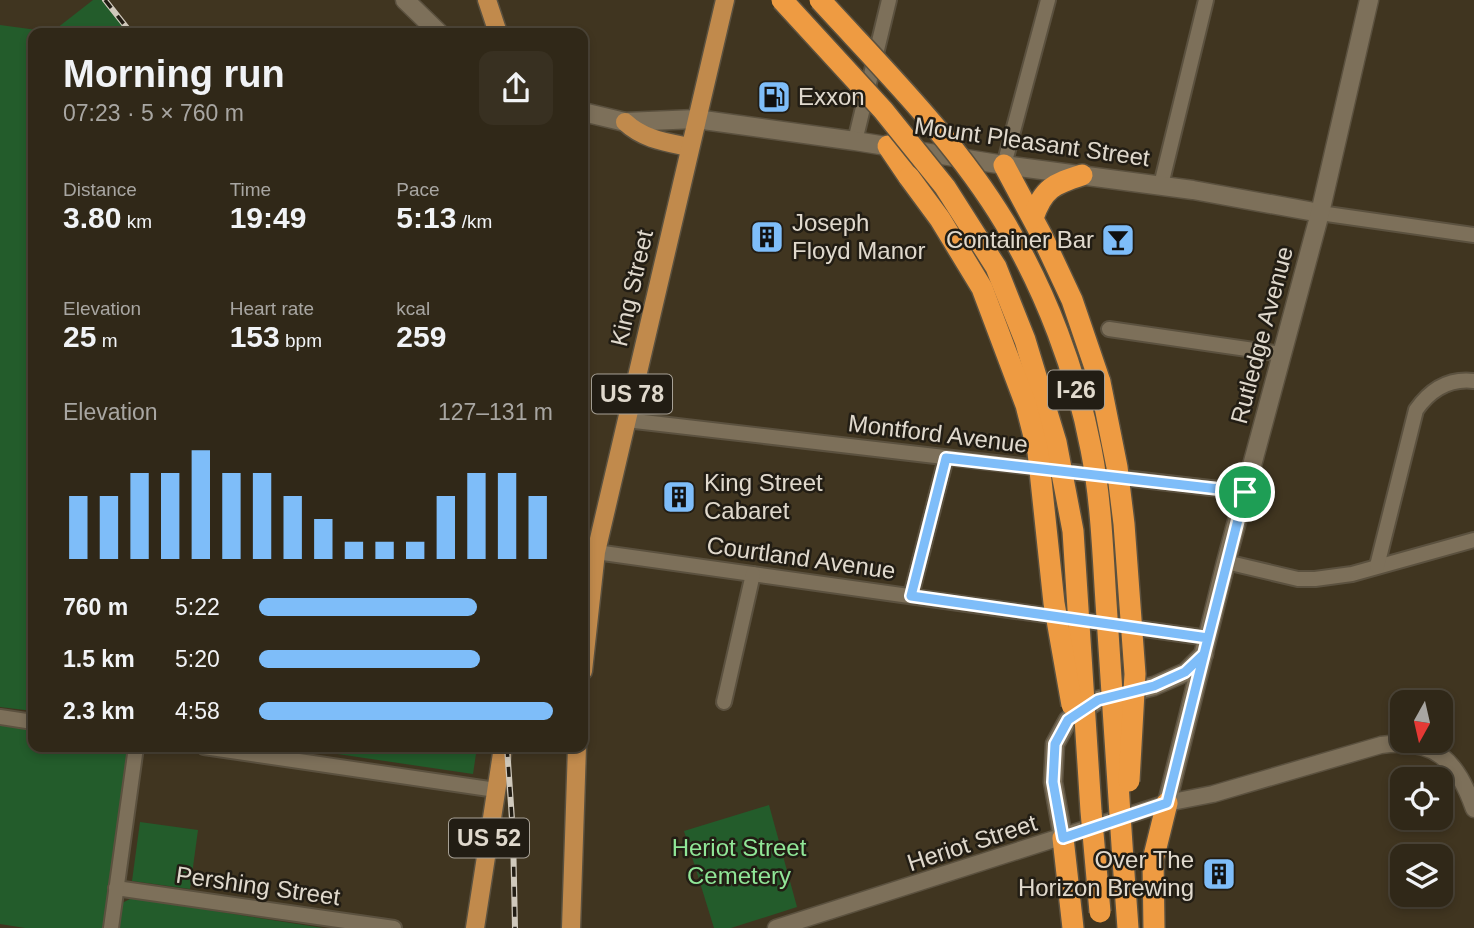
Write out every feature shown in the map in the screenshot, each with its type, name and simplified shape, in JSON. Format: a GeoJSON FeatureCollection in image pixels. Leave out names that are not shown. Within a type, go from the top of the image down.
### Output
{"type":"FeatureCollection","features":[{"type":"Feature","properties":{"kind":"highway","name":"I-26"},"geometry":{"type":"LineString","coordinates":[[782,0],[883,110],[945,187],[996,267],[1025,340],[1056,442],[1073,531],[1091,811],[1101,920]]}},
{"type":"Feature","properties":{"kind":"highway","name":"I-26"},"geometry":{"type":"LineString","coordinates":[[820,0],[937,127],[983,191],[1005,224],[1042,295],[1071,371],[1091,449],[1101,525],[1128,928]]}},
{"type":"Feature","properties":{"kind":"highway"},"geometry":{"type":"LineString","coordinates":[[888,146],[940,219],[982,288],[1026,405],[1038,452],[1054,603],[1091,811]]}},
{"type":"Feature","properties":{"kind":"highway"},"geometry":{"type":"LineString","coordinates":[[1004,165],[1072,300],[1100,382],[1117,467],[1135,674],[1123,860]]}},
{"type":"Feature","properties":{"kind":"highway"},"geometry":{"type":"LineString","coordinates":[[1033,218],[1038,202],[1049,188],[1082,175]]}},
{"type":"Feature","properties":{"kind":"highway"},"geometry":{"type":"LineString","coordinates":[[1154,928],[1153,860],[1167,803]]}},
{"type":"Feature","properties":{"kind":"highway"},"geometry":{"type":"LineString","coordinates":[[1063,838],[1073,928]]}},
{"type":"Feature","properties":{"kind":"main road"},"geometry":{"type":"LineString","coordinates":[[405,0],[434,28]]}},
{"type":"Feature","properties":{"kind":"main road"},"geometry":{"type":"LineString","coordinates":[[487,0],[496,28]]}},
{"type":"Feature","properties":{"kind":"main road","name":"King Street"},"geometry":{"type":"LineString","coordinates":[[588,625],[596,552],[725,0]]}},
{"type":"Feature","properties":{"kind":"main road","name":"Rutledge Avenue"},"geometry":{"type":"LineString","coordinates":[[1167,803],[1226,562],[1320,213],[1369,0]]}},
{"type":"Feature","properties":{"kind":"main road","name":"Mount Pleasant Street"},"geometry":{"type":"LineString","coordinates":[[588,113],[625,122],[696,119],[1004,165],[1161,185],[1320,213]]}},
{"type":"Feature","properties":{"kind":"main road"},"geometry":{"type":"LineString","coordinates":[[625,122],[651,139],[690,148]]}},
{"type":"Feature","properties":{"kind":"main road"},"geometry":{"type":"LineString","coordinates":[[1063,838],[1053,782],[1055,744],[1068,720],[1098,700],[1154,686],[1185,672],[1206,646]]}},
{"type":"Feature","properties":{"kind":"main road","name":"US 52"},"geometry":{"type":"LineString","coordinates":[[475,928],[502,752]]}},
{"type":"Feature","properties":{"kind":"main road"},"geometry":{"type":"LineString","coordinates":[[571,928],[577,752]]}},
{"type":"Feature","properties":{"kind":"street"},"geometry":{"type":"LineString","coordinates":[[855,141],[889,0]]}},
{"type":"Feature","properties":{"kind":"street"},"geometry":{"type":"LineString","coordinates":[[1004,165],[1048,0]]}},
{"type":"Feature","properties":{"kind":"street"},"geometry":{"type":"LineString","coordinates":[[1161,185],[1206,0]]}},
{"type":"Feature","properties":{"kind":"street","name":"Mount Pleasant Street"},"geometry":{"type":"LineString","coordinates":[[1320,213],[1474,235]]}},
{"type":"Feature","properties":{"kind":"street"},"geometry":{"type":"LineString","coordinates":[[1109,329],[1282,355]]}},
{"type":"Feature","properties":{"kind":"street"},"geometry":{"type":"LineString","coordinates":[[1377,566],[1416,410],[1425,398],[1446,384],[1474,381]]}},
{"type":"Feature","properties":{"kind":"street","name":"Montford Avenue"},"geometry":{"type":"LineString","coordinates":[[626,420],[1245,492]]}},
{"type":"Feature","properties":{"kind":"street"},"geometry":{"type":"LineString","coordinates":[[911,596],[946,458]]}},
{"type":"Feature","properties":{"kind":"street"},"geometry":{"type":"LineString","coordinates":[[1226,562],[1298,579],[1342,576],[1474,540]]}},
{"type":"Feature","properties":{"kind":"street","name":"Courtland Avenue"},"geometry":{"type":"LineString","coordinates":[[596,552],[911,596],[1206,646]]}},
{"type":"Feature","properties":{"kind":"street"},"geometry":{"type":"LineString","coordinates":[[724,702],[753,574]]}},
{"type":"Feature","properties":{"kind":"street"},"geometry":{"type":"LineString","coordinates":[[0,717],[28,721]]}},
{"type":"Feature","properties":{"kind":"street","name":"Heriot Street"},"geometry":{"type":"LineString","coordinates":[[776,928],[1167,803],[1213,794],[1381,746],[1404,742],[1426,747],[1458,770],[1474,809]]}},
{"type":"Feature","properties":{"kind":"street"},"geometry":{"type":"LineString","coordinates":[[111,928],[135,752]]}},
{"type":"Feature","properties":{"kind":"street"},"geometry":{"type":"LineString","coordinates":[[238,752],[496,790]]}},
{"type":"Feature","properties":{"kind":"street","name":"Pershing Street"},"geometry":{"type":"LineString","coordinates":[[116,888],[394,928]]}},
{"type":"Feature","properties":{"kind":"green space"},"geometry":{"type":"Polygon","coordinates":[[[93,0],[105,0],[127,28],[57,28],[93,0]]]}},
{"type":"Feature","properties":{"kind":"green space"},"geometry":{"type":"Polygon","coordinates":[[[0,25],[28,29],[28,710],[0,707],[0,25]]]}},
{"type":"Feature","properties":{"kind":"green space"},"geometry":{"type":"Polygon","coordinates":[[[0,724],[28,728],[28,752],[129,752],[105,928],[25,928],[0,924],[0,724]]]}},
{"type":"Feature","properties":{"kind":"green space"},"geometry":{"type":"Polygon","coordinates":[[[324,752],[476,752],[473,774],[324,752]]]}},
{"type":"Feature","properties":{"kind":"green space","name":"Heriot Street Cemetery"},"geometry":{"type":"Polygon","coordinates":[[[769,805],[797,907],[731,928],[714,928],[684,831],[769,805]]]}},
{"type":"Feature","properties":{"kind":"green space"},"geometry":{"type":"Polygon","coordinates":[[[140,822],[198,830],[190,889],[132,881],[140,822]]]}},
{"type":"Feature","properties":{"kind":"green space"},"geometry":{"type":"Polygon","coordinates":[[[132,898],[323,928],[117,928],[120,904],[132,898]]]}},
{"type":"Feature","properties":{"kind":"railway"},"geometry":{"type":"LineString","coordinates":[[105,0],[127,28]]}},
{"type":"Feature","properties":{"kind":"railway"},"geometry":{"type":"LineString","coordinates":[[507,752],[515,928]]}},
{"type":"Feature","properties":{"kind":"place","name":"Exxon"},"geometry":{"type":"Point","coordinates":[774,97]}},
{"type":"Feature","properties":{"kind":"place","name":"Joseph Floyd Manor"},"geometry":{"type":"Point","coordinates":[767,237]}},
{"type":"Feature","properties":{"kind":"place","name":"Container Bar"},"geometry":{"type":"Point","coordinates":[1118,240]}},
{"type":"Feature","properties":{"kind":"place","name":"King Street Cabaret"},"geometry":{"type":"Point","coordinates":[679,497]}},
{"type":"Feature","properties":{"kind":"place","name":"Over The Horizon Brewing"},"geometry":{"type":"Point","coordinates":[1219,874]}},
{"type":"Feature","properties":{"kind":"route"},"geometry":{"type":"LineString","coordinates":[[1245,492],[946,458],[911,596],[1208,638],[1167,803],[1063,838],[1053,782],[1055,744],[1068,720],[1098,700],[1154,686],[1185,672],[1204,654],[1208,638],[1226,562],[1245,492]]}}]}
